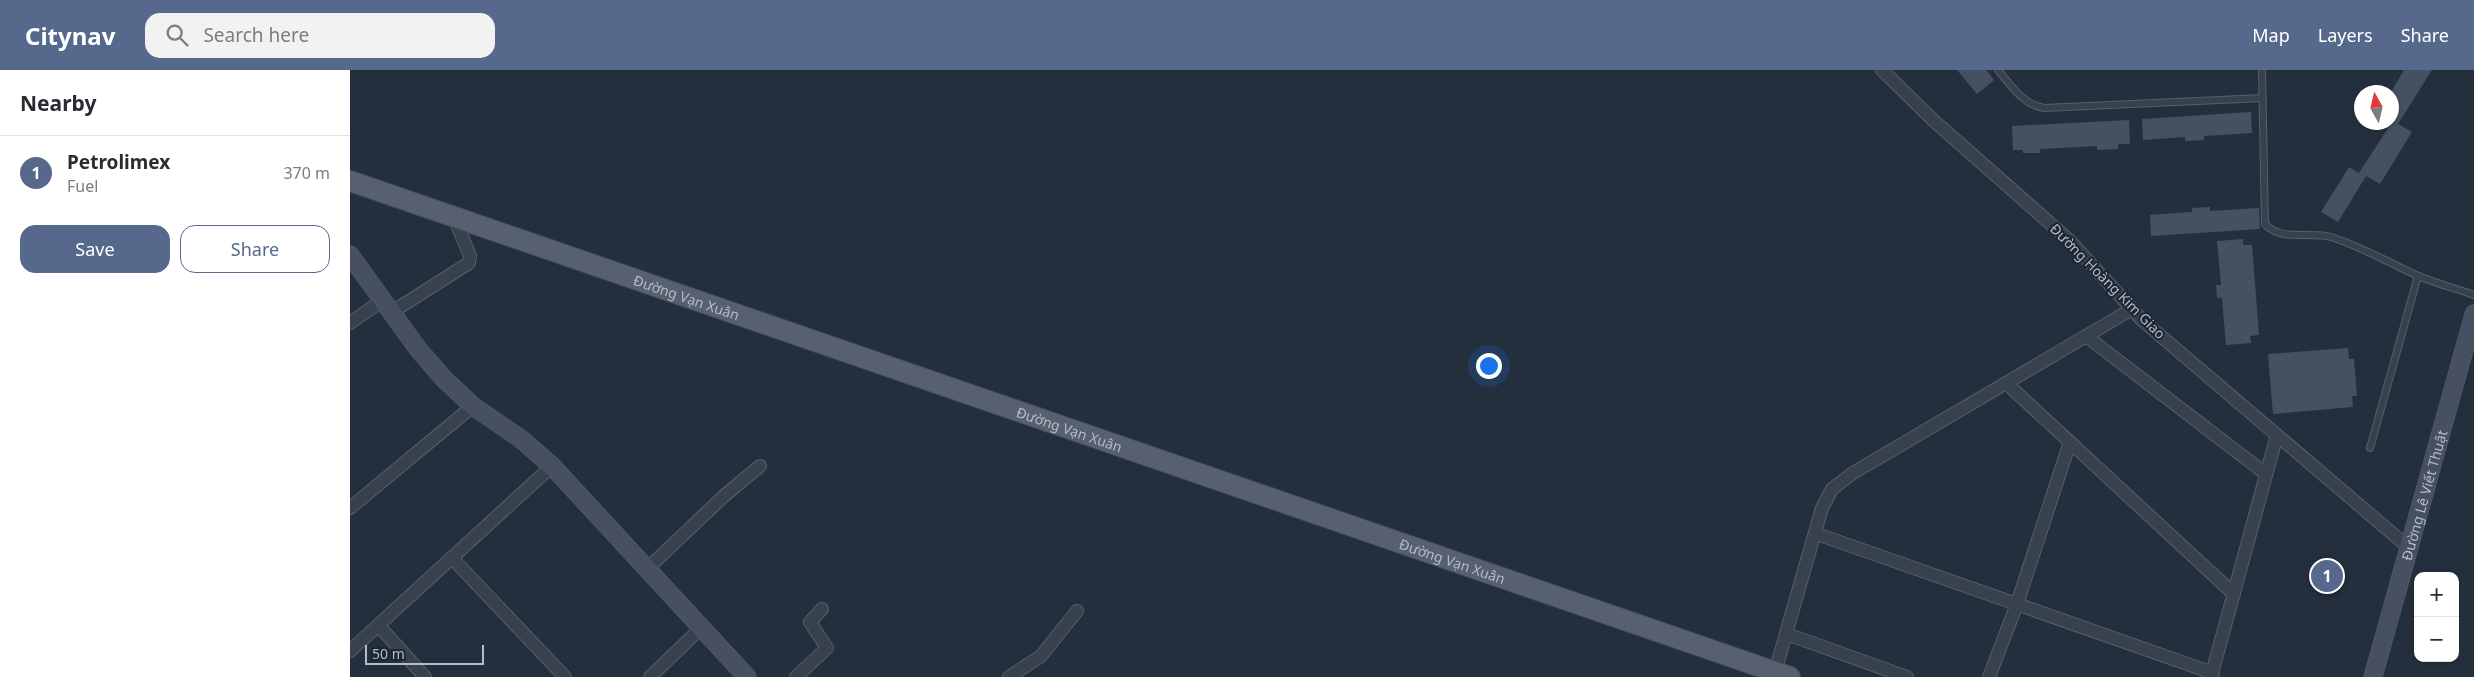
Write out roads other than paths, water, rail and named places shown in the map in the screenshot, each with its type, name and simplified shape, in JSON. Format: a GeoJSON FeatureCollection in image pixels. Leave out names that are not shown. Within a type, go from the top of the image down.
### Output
{"type":"FeatureCollection","features":[{"type":"Feature","properties":{"kind":"main road","name":"Đường Vạn Xuân"},"geometry":{"type":"LineString","coordinates":[[350,182],[1782,674]]}},
{"type":"Feature","properties":{"kind":"street","name":"Đường Hoàng Kim Giao"},"geometry":{"type":"LineString","coordinates":[[1882,70],[1933,120],[2070,241],[2132,309],[2408,546]]}},
{"type":"Feature","properties":{"kind":"street"},"geometry":{"type":"LineString","coordinates":[[350,323],[388,306],[469,263],[470,256],[454,217]]}},
{"type":"Feature","properties":{"kind":"street"},"geometry":{"type":"LineString","coordinates":[[350,255],[431,365],[474,406],[521,439],[552,466],[747,677]]}},
{"type":"Feature","properties":{"kind":"street"},"geometry":{"type":"LineString","coordinates":[[1782,674],[1787,634],[1817,534],[1822,508],[1832,489],[1853,473],[2132,309]]}},
{"type":"Feature","properties":{"kind":"street","name":"Đường Lê Viết Thuật"},"geometry":{"type":"LineString","coordinates":[[2372,677],[2408,546],[2470,341],[2474,314]]}},
{"type":"Feature","properties":{"kind":"street"},"geometry":{"type":"LineString","coordinates":[[2086,336],[2266,474]]}},
{"type":"Feature","properties":{"kind":"street"},"geometry":{"type":"LineString","coordinates":[[2006,383],[2234,594]]}},
{"type":"Feature","properties":{"kind":"street"},"geometry":{"type":"LineString","coordinates":[[350,508],[474,406]]}},
{"type":"Feature","properties":{"kind":"street"},"geometry":{"type":"LineString","coordinates":[[1817,534],[2212,675],[2277,435]]}},
{"type":"Feature","properties":{"kind":"street"},"geometry":{"type":"LineString","coordinates":[[1989,677],[2017,604],[2070,442]]}},
{"type":"Feature","properties":{"kind":"street"},"geometry":{"type":"LineString","coordinates":[[350,651],[552,466]]}},
{"type":"Feature","properties":{"kind":"street"},"geometry":{"type":"LineString","coordinates":[[647,569],[724,496],[760,466]]}},
{"type":"Feature","properties":{"kind":"street"},"geometry":{"type":"LineString","coordinates":[[452,558],[565,677]]}},
{"type":"Feature","properties":{"kind":"street"},"geometry":{"type":"LineString","coordinates":[[796,677],[827,648],[810,622],[822,609]]}},
{"type":"Feature","properties":{"kind":"street"},"geometry":{"type":"LineString","coordinates":[[1009,677],[1041,656],[1078,611]]}},
{"type":"Feature","properties":{"kind":"street"},"geometry":{"type":"LineString","coordinates":[[379,626],[425,677]]}},
{"type":"Feature","properties":{"kind":"street"},"geometry":{"type":"LineString","coordinates":[[650,677],[701,628]]}},
{"type":"Feature","properties":{"kind":"street"},"geometry":{"type":"LineString","coordinates":[[1787,634],[1906,677]]}},
{"type":"Feature","properties":{"kind":"lane"},"geometry":{"type":"LineString","coordinates":[[1998,70],[2023,99],[2032,106],[2044,108],[2263,98]]}},
{"type":"Feature","properties":{"kind":"lane"},"geometry":{"type":"LineString","coordinates":[[2262,70],[2265,224],[2278,234],[2311,234],[2330,237],[2418,276],[2474,295]]}},
{"type":"Feature","properties":{"kind":"lane"},"geometry":{"type":"LineString","coordinates":[[2370,448],[2418,276]]}},
{"type":"Feature","properties":{"kind":"place","name":"Petrolimex"},"geometry":{"type":"Point","coordinates":[2327,576]}}]}
